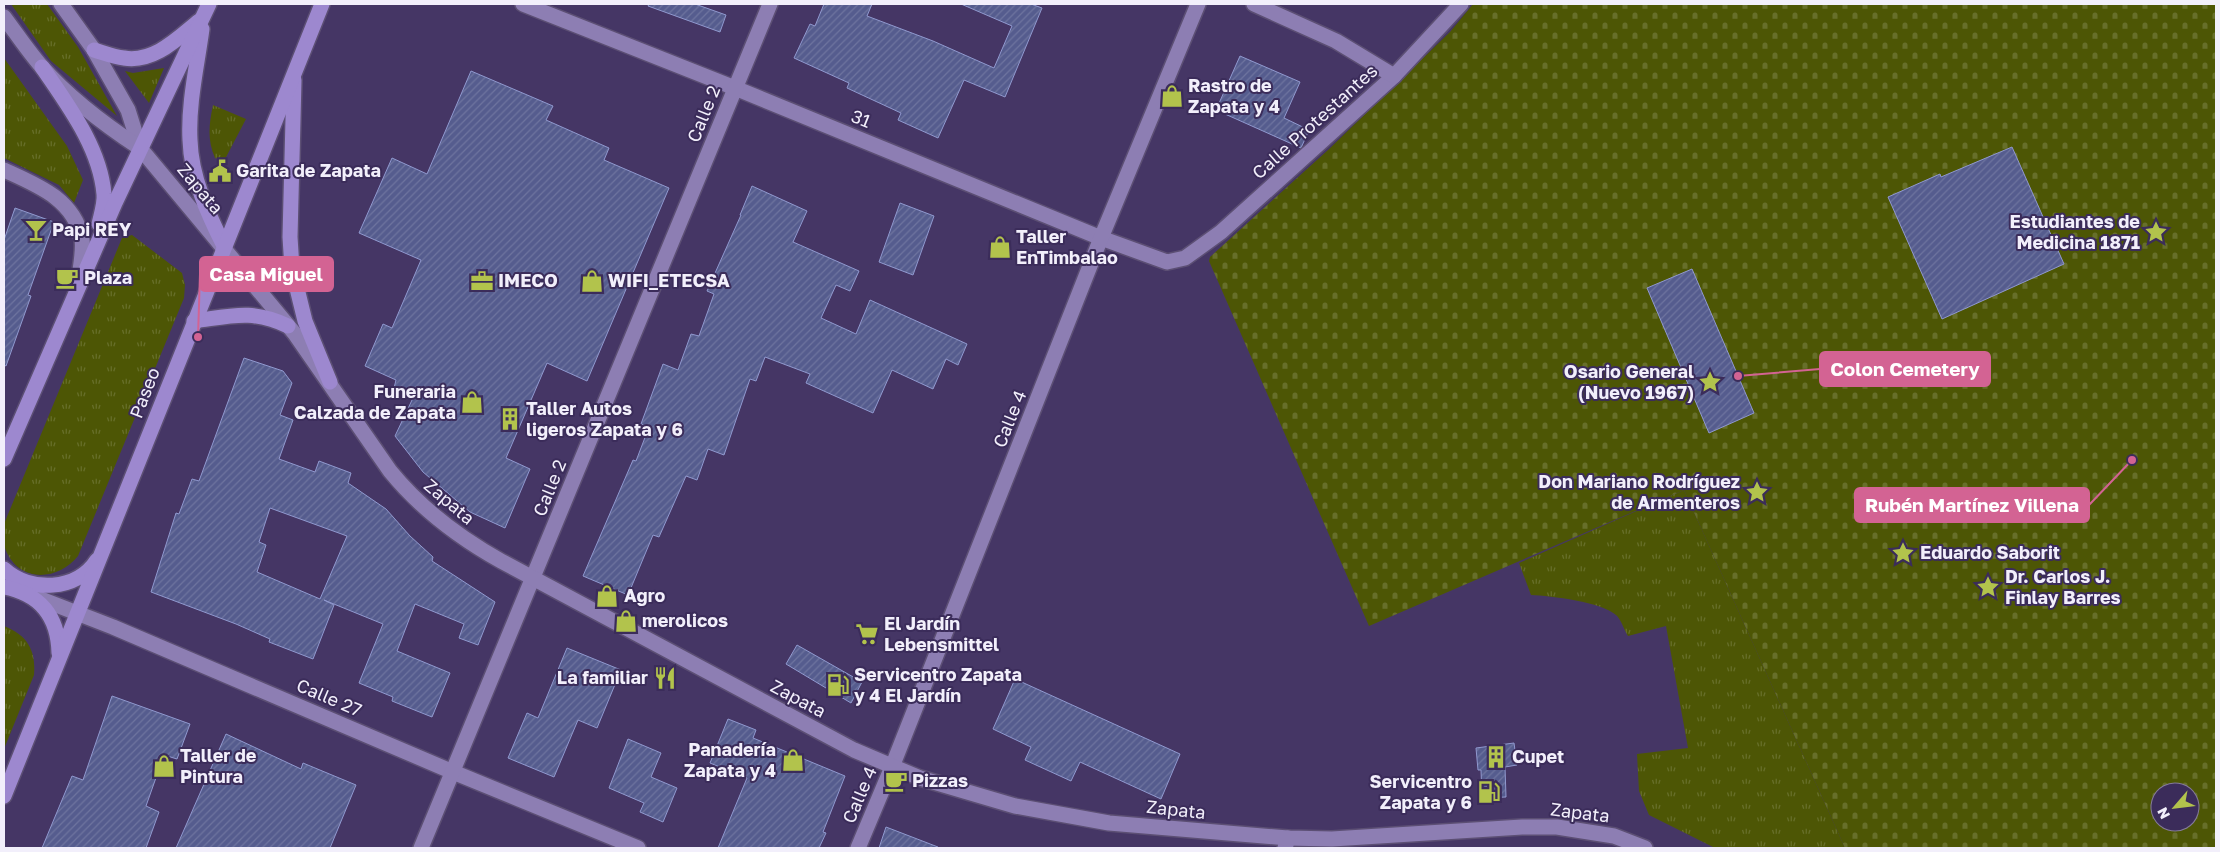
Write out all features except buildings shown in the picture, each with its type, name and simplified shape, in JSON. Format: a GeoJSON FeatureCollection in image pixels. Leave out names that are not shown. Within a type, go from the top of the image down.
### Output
{"type":"FeatureCollection","features":[{"type":"Feature","properties":{"kind":"main road","name":"Paseo"},"geometry":{"type":"LineString","coordinates":[[4,796],[106,547],[194,321],[322,4]]}},
{"type":"Feature","properties":{"kind":"main road"},"geometry":{"type":"LineString","coordinates":[[94,50],[124,58],[138,59],[165,49],[206,10]]}},
{"type":"Feature","properties":{"kind":"main road"},"geometry":{"type":"LineString","coordinates":[[4,459],[140,148],[206,10]]}},
{"type":"Feature","properties":{"kind":"main road"},"geometry":{"type":"LineString","coordinates":[[206,10],[193,95],[191,154],[204,201],[224,246]]}},
{"type":"Feature","properties":{"kind":"main road"},"geometry":{"type":"LineString","coordinates":[[42,67],[67,103],[85,136],[98,167],[104,195],[99,224],[77,291]]}},
{"type":"Feature","properties":{"kind":"main road"},"geometry":{"type":"LineString","coordinates":[[294,71],[290,238],[292,268],[305,321],[330,382]]}},
{"type":"Feature","properties":{"kind":"main road"},"geometry":{"type":"LineString","coordinates":[[194,321],[249,314],[272,318],[288,326]]}},
{"type":"Feature","properties":{"kind":"main road"},"geometry":{"type":"LineString","coordinates":[[4,569],[22,581],[41,586],[60,585],[78,578],[92,567],[106,547]]}},
{"type":"Feature","properties":{"kind":"main road"},"geometry":{"type":"LineString","coordinates":[[9,587],[37,600],[51,616],[59,636],[59,660]]}},
{"type":"Feature","properties":{"kind":"street","name":"Zapata"},"geometry":{"type":"LineString","coordinates":[[61,4],[94,50],[128,110],[140,148]]}},
{"type":"Feature","properties":{"kind":"street","name":"31"},"geometry":{"type":"LineString","coordinates":[[523,4],[735,88],[1101,238],[1167,262],[1185,258]]}},
{"type":"Feature","properties":{"kind":"street","name":"Calle 2"},"geometry":{"type":"LineString","coordinates":[[421,848],[770,4]]}},
{"type":"Feature","properties":{"kind":"street","name":"Calle 4"},"geometry":{"type":"LineString","coordinates":[[858,848],[892,767],[1101,238],[1198,4]]}},
{"type":"Feature","properties":{"kind":"street"},"geometry":{"type":"LineString","coordinates":[[1254,4],[1336,41],[1394,76]]}},
{"type":"Feature","properties":{"kind":"street","name":"Calle Protestantes"},"geometry":{"type":"LineString","coordinates":[[1185,258],[1221,232],[1394,76],[1461,4]]}},
{"type":"Feature","properties":{"kind":"street","name":"Zapata"},"geometry":{"type":"LineString","coordinates":[[4,17],[42,67],[78,102],[140,148],[224,246],[330,382],[390,471],[419,503],[475,547],[846,746],[892,767],[952,788],[1006,804],[1078,819],[1287,843],[1522,827],[1557,827],[1614,836],[1645,848]]}},
{"type":"Feature","properties":{"kind":"street"},"geometry":{"type":"LineString","coordinates":[[4,170],[46,189],[72,215],[82,240],[77,291]]}},
{"type":"Feature","properties":{"kind":"street","name":"Calle 27"},"geometry":{"type":"LineString","coordinates":[[9,587],[79,613],[638,848]]}},
{"type":"Feature","properties":{"kind":"green space"},"geometry":{"type":"Polygon","coordinates":[[[11,4],[47,4],[78,47],[117,116],[51,61],[11,4]]]}},
{"type":"Feature","properties":{"kind":"green space"},"geometry":{"type":"Polygon","coordinates":[[[1473,4],[2216,4],[2216,848],[1845,848],[1684,490],[1369,626],[1209,261],[1210,257],[1328,150],[1450,32],[1473,4]]]}},
{"type":"Feature","properties":{"kind":"green space"},"geometry":{"type":"Polygon","coordinates":[[[4,58],[67,146],[83,180],[74,203],[59,185],[4,158],[4,58]]]}},
{"type":"Feature","properties":{"kind":"green space"},"geometry":{"type":"Polygon","coordinates":[[[164,68],[149,103],[125,71],[133,73],[164,68]]]}},
{"type":"Feature","properties":{"kind":"green space"},"geometry":{"type":"Polygon","coordinates":[[[213,105],[246,119],[224,161],[215,158],[212,151],[210,125],[213,105]]]}},
{"type":"Feature","properties":{"kind":"green space"},"geometry":{"type":"Polygon","coordinates":[[[132,235],[182,273],[185,285],[184,298],[78,556],[70,564],[50,574],[39,575],[29,573],[19,568],[11,560],[5,548],[4,524],[122,238],[132,235]]]}},
{"type":"Feature","properties":{"kind":"green space"},"geometry":{"type":"Polygon","coordinates":[[[1684,490],[1845,848],[1715,848],[1649,815],[1639,791],[1637,754],[1688,748],[1666,626],[1628,636],[1618,617],[1609,610],[1576,600],[1531,595],[1519,563],[1684,490]]]}},
{"type":"Feature","properties":{"kind":"green space"},"geometry":{"type":"Polygon","coordinates":[[[4,626],[19,634],[28,644],[33,658],[34,675],[4,749],[4,626]]]}},
{"type":"Feature","properties":{"kind":"place","name":"Rastro de Zapata y 4"},"geometry":{"type":"Point","coordinates":[1172,96]}},
{"type":"Feature","properties":{"kind":"place","name":"Garita de Zapata"},"geometry":{"type":"Point","coordinates":[220,171]}},
{"type":"Feature","properties":{"kind":"place","name":"Papi REY"},"geometry":{"type":"Point","coordinates":[36,230]}},
{"type":"Feature","properties":{"kind":"place","name":"Estudiantes de Medicina 1871"},"geometry":{"type":"Point","coordinates":[2156,232]}},
{"type":"Feature","properties":{"kind":"place","name":"Taller EnTimbalao"},"geometry":{"type":"Point","coordinates":[1000,247]}},
{"type":"Feature","properties":{"kind":"place","name":"Plaza"},"geometry":{"type":"Point","coordinates":[67,278]}},
{"type":"Feature","properties":{"kind":"place","name":"IMECO"},"geometry":{"type":"Point","coordinates":[482,281]}},
{"type":"Feature","properties":{"kind":"place","name":"WIFI_ETECSA"},"geometry":{"type":"Point","coordinates":[592,281]}},
{"type":"Feature","properties":{"kind":"place","name":"Casa Miguel"},"geometry":{"type":"Point","coordinates":[198,337]}},
{"type":"Feature","properties":{"kind":"place","name":"Colon Cemetery"},"geometry":{"type":"Point","coordinates":[1738,376]}},
{"type":"Feature","properties":{"kind":"place","name":"Osario General (Nuevo 1967)"},"geometry":{"type":"Point","coordinates":[1710,382]}},
{"type":"Feature","properties":{"kind":"place","name":"Funeraria Calzada de Zapata"},"geometry":{"type":"Point","coordinates":[472,402]}},
{"type":"Feature","properties":{"kind":"place","name":"Taller Autos ligeros Zapata y 6"},"geometry":{"type":"Point","coordinates":[510,419]}},
{"type":"Feature","properties":{"kind":"place","name":"Rubén Martínez Villena"},"geometry":{"type":"Point","coordinates":[2132,460]}},
{"type":"Feature","properties":{"kind":"place","name":"Don Mariano Rodríguez de Armenteros"},"geometry":{"type":"Point","coordinates":[1757,492]}},
{"type":"Feature","properties":{"kind":"place","name":"Eduardo Saborit"},"geometry":{"type":"Point","coordinates":[1903,553]}},
{"type":"Feature","properties":{"kind":"place","name":"Dr. Carlos J. Finlay Barres"},"geometry":{"type":"Point","coordinates":[1988,587]}},
{"type":"Feature","properties":{"kind":"place","name":"Agro"},"geometry":{"type":"Point","coordinates":[607,596]}},
{"type":"Feature","properties":{"kind":"place","name":"merolicos"},"geometry":{"type":"Point","coordinates":[626,621]}},
{"type":"Feature","properties":{"kind":"place","name":"El Jardín Lebensmittel"},"geometry":{"type":"Point","coordinates":[867,634]}},
{"type":"Feature","properties":{"kind":"place","name":"La familiar"},"geometry":{"type":"Point","coordinates":[665,678]}},
{"type":"Feature","properties":{"kind":"place","name":"Servicentro Zapata y 4 El Jardín"},"geometry":{"type":"Point","coordinates":[838,685]}},
{"type":"Feature","properties":{"kind":"place","name":"Cupet"},"geometry":{"type":"Point","coordinates":[1496,757]}},
{"type":"Feature","properties":{"kind":"place","name":"Panadería Zapata y 4"},"geometry":{"type":"Point","coordinates":[793,760]}},
{"type":"Feature","properties":{"kind":"place","name":"Taller de Pintura"},"geometry":{"type":"Point","coordinates":[164,766]}},
{"type":"Feature","properties":{"kind":"place","name":"Pizzas"},"geometry":{"type":"Point","coordinates":[896,781]}},
{"type":"Feature","properties":{"kind":"place","name":"Servicentro Zapata y 6"},"geometry":{"type":"Point","coordinates":[1489,792]}}]}
